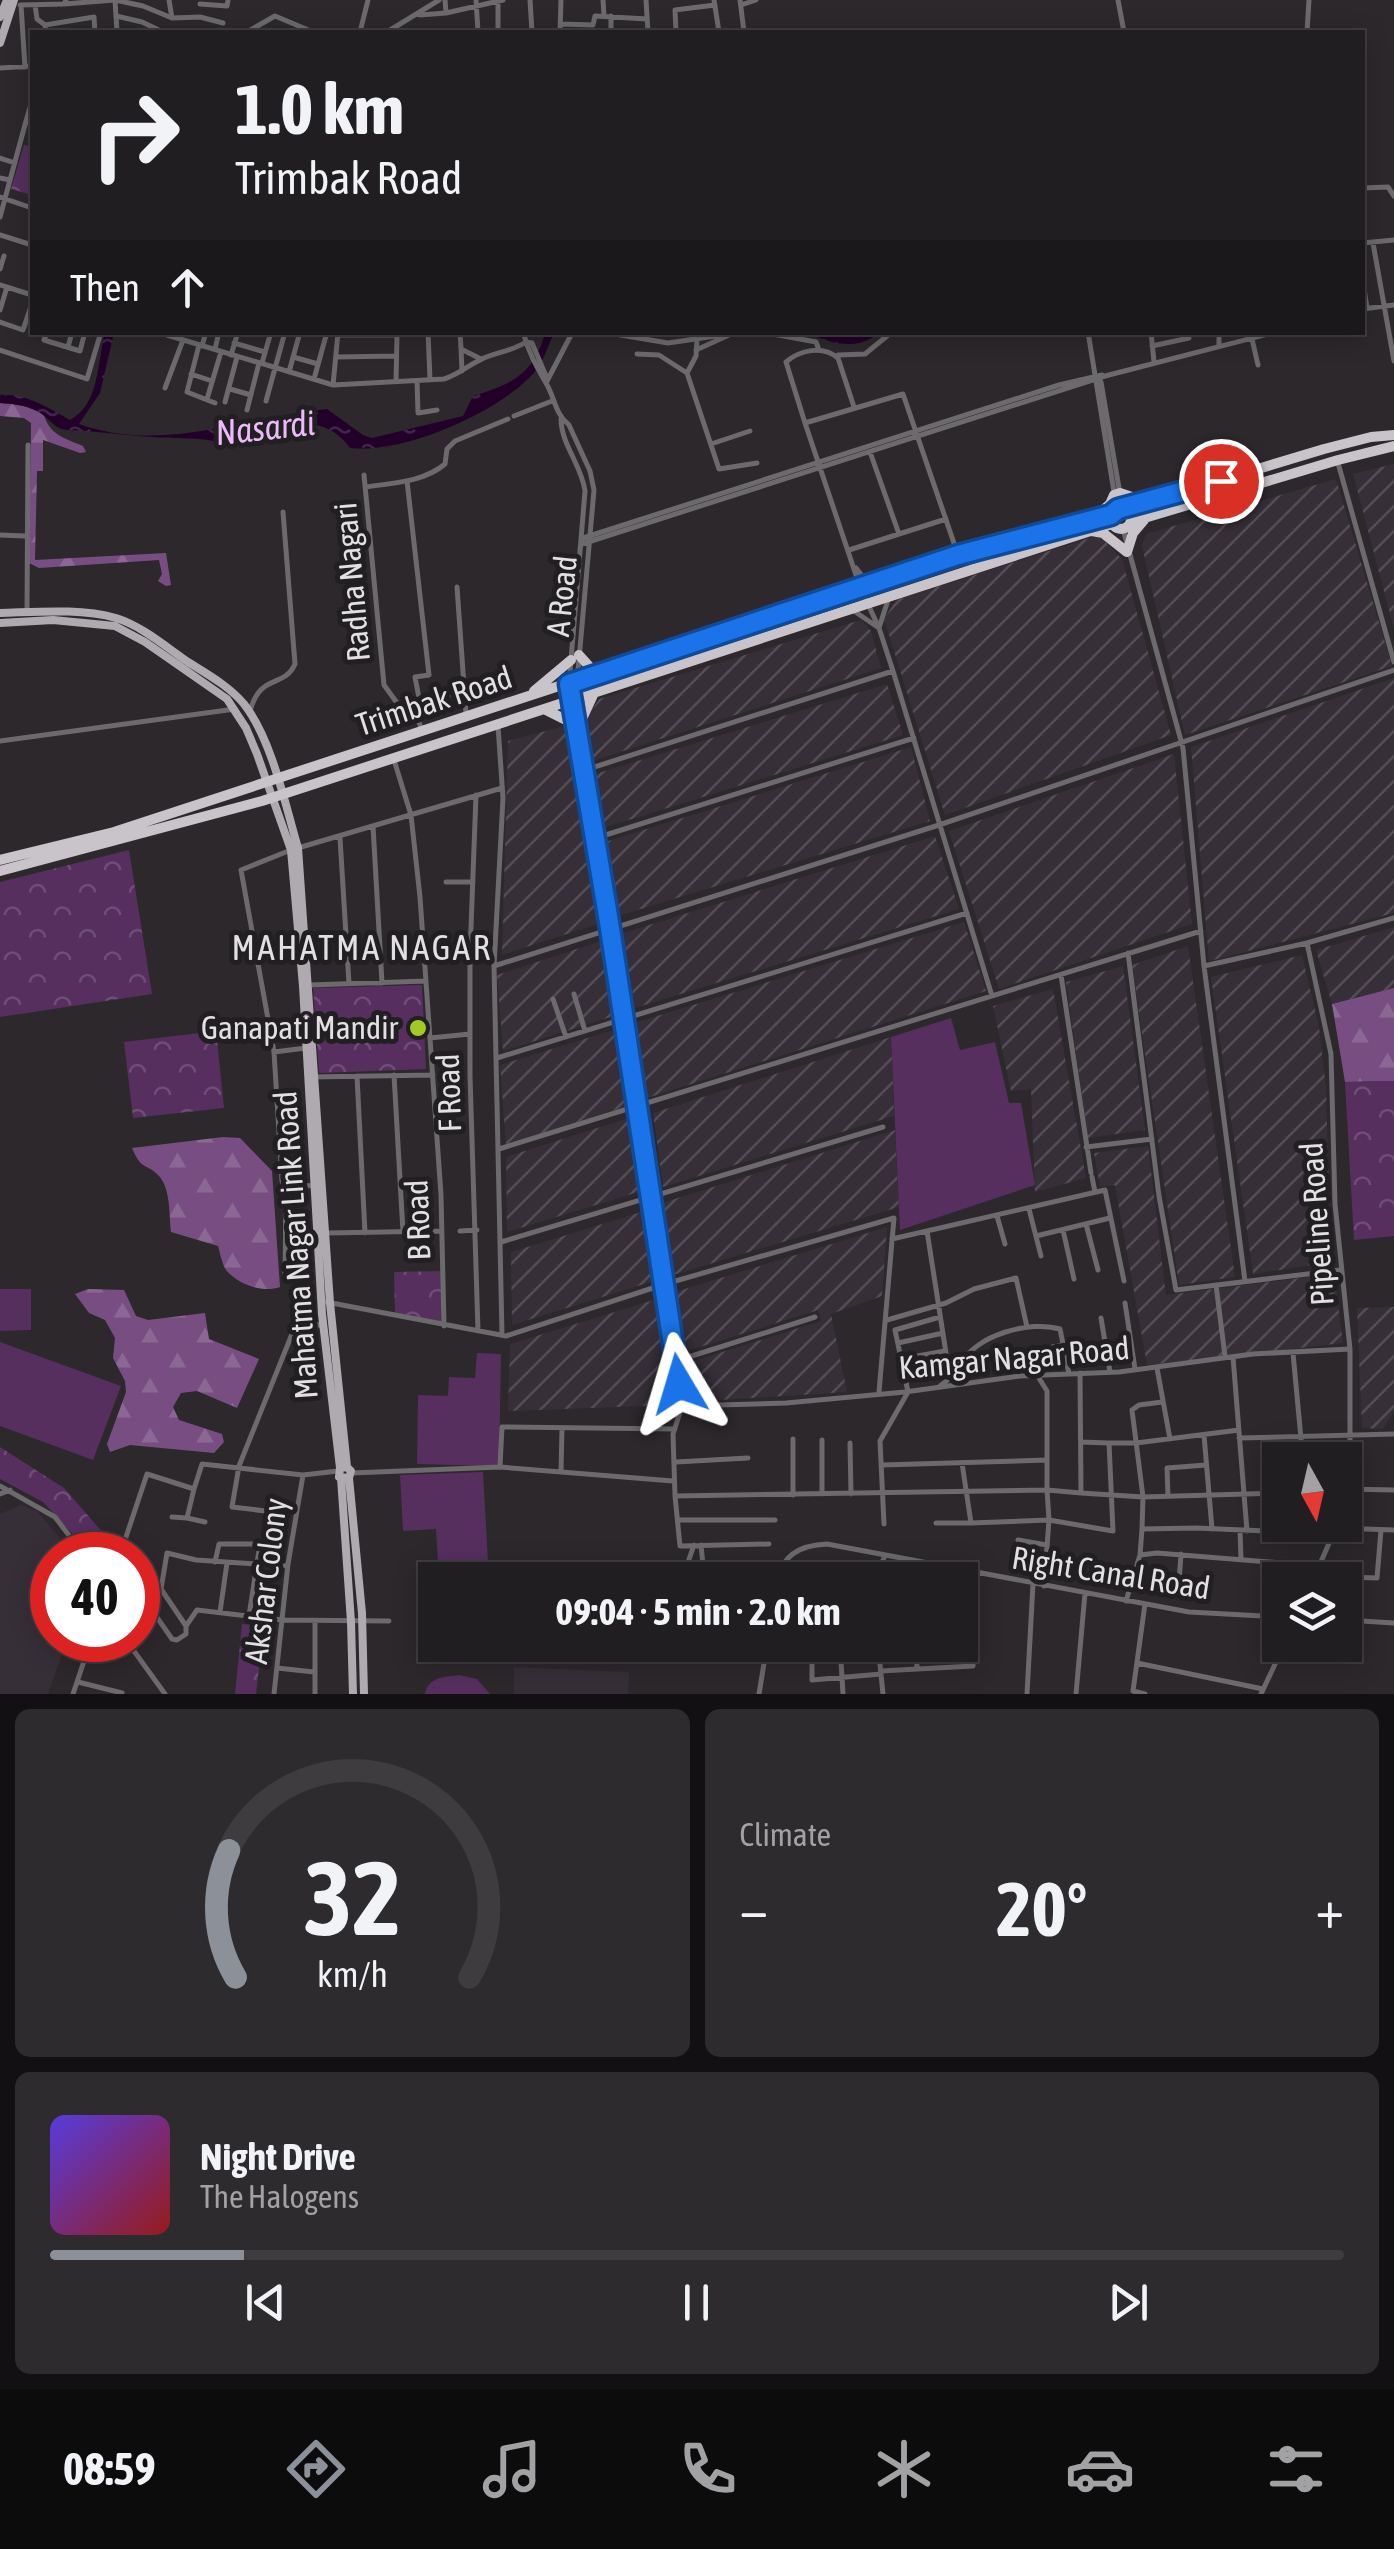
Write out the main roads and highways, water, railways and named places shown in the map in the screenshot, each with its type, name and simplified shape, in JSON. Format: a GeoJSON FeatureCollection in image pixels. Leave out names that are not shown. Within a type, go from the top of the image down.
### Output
{"type":"FeatureCollection","features":[{"type":"Feature","properties":{"kind":"highway","name":"Trimbak Road"},"geometry":{"type":"LineString","coordinates":[[1120,518],[1152,502],[1324,449],[1394,435]]}},
{"type":"Feature","properties":{"kind":"highway","name":"Trimbak Road"},"geometry":{"type":"LineString","coordinates":[[0,860],[114,832],[271,776],[573,683],[958,555],[1120,518],[1148,517],[1394,446]]}},
{"type":"Feature","properties":{"kind":"highway"},"geometry":{"type":"LineString","coordinates":[[1148,517],[1133,533],[1127,552],[1092,525],[1117,494],[1152,502]]}},
{"type":"Feature","properties":{"kind":"highway","name":"Trimbak Road"},"geometry":{"type":"LineString","coordinates":[[0,871],[278,796],[394,760],[1092,525]]}},
{"type":"Feature","properties":{"kind":"highway"},"geometry":{"type":"LineString","coordinates":[[520,700],[575,658],[597,675]]}},
{"type":"Feature","properties":{"kind":"highway"},"geometry":{"type":"LineString","coordinates":[[546,710],[578,725],[594,693]]}},
{"type":"Feature","properties":{"kind":"main road"},"geometry":{"type":"LineString","coordinates":[[0,17],[12,2]]}},
{"type":"Feature","properties":{"kind":"main road"},"geometry":{"type":"LineString","coordinates":[[0,43],[12,2]]}},
{"type":"Feature","properties":{"kind":"main road"},"geometry":{"type":"LineString","coordinates":[[0,612],[89,614],[117,618],[142,630],[228,688],[250,714],[271,776]]}},
{"type":"Feature","properties":{"kind":"main road"},"geometry":{"type":"LineString","coordinates":[[0,623],[53,620],[115,626],[145,642],[212,687],[235,709],[271,776]]}},
{"type":"Feature","properties":{"kind":"main road","name":"Mahatma Nagar Link Road"},"geometry":{"type":"LineString","coordinates":[[271,776],[295,849],[310,985],[310,1048]]}},
{"type":"Feature","properties":{"kind":"main road"},"geometry":{"type":"LineString","coordinates":[[278,796],[283,813]]}},
{"type":"Feature","properties":{"kind":"main road","name":"Mahatma Nagar Link Road"},"geometry":{"type":"LineString","coordinates":[[295,849],[327,1233],[323,1326],[345,1473],[353,1694]]}},
{"type":"Feature","properties":{"kind":"main road","name":"Mahatma Nagar Link Road"},"geometry":{"type":"LineString","coordinates":[[312,1077],[315,1186],[362,1622],[364,1694]]}},
{"type":"Feature","properties":{"kind":"water"},"geometry":{"type":"Polygon","coordinates":[[[105,335],[114,335],[100,393],[79,424],[110,432],[173,435],[327,409],[372,438],[463,416],[473,396],[519,376],[534,359],[544,335],[553,335],[533,374],[492,406],[445,429],[395,445],[371,448],[350,448],[327,429],[300,423],[271,426],[217,441],[68,430],[33,409],[0,403],[0,395],[19,396],[70,420],[87,404],[96,381],[105,335]]]}},
{"type":"Feature","properties":{"kind":"water"},"geometry":{"type":"Polygon","coordinates":[[[812,335],[876,335],[853,344],[812,335]]]}},
{"type":"Feature","properties":{"kind":"place","name":"Ganapati Mandir"},"geometry":{"type":"Point","coordinates":[418,1028]}},
{"type":"Feature","properties":{"kind":"district","name":"MAHATMA NAGAR"},"geometry":{"type":"Point","coordinates":[362,948]}},
{"type":"Feature","properties":{"kind":"water label","name":"Nasardi"},"geometry":{"type":"Point","coordinates":[265,428]}}]}
